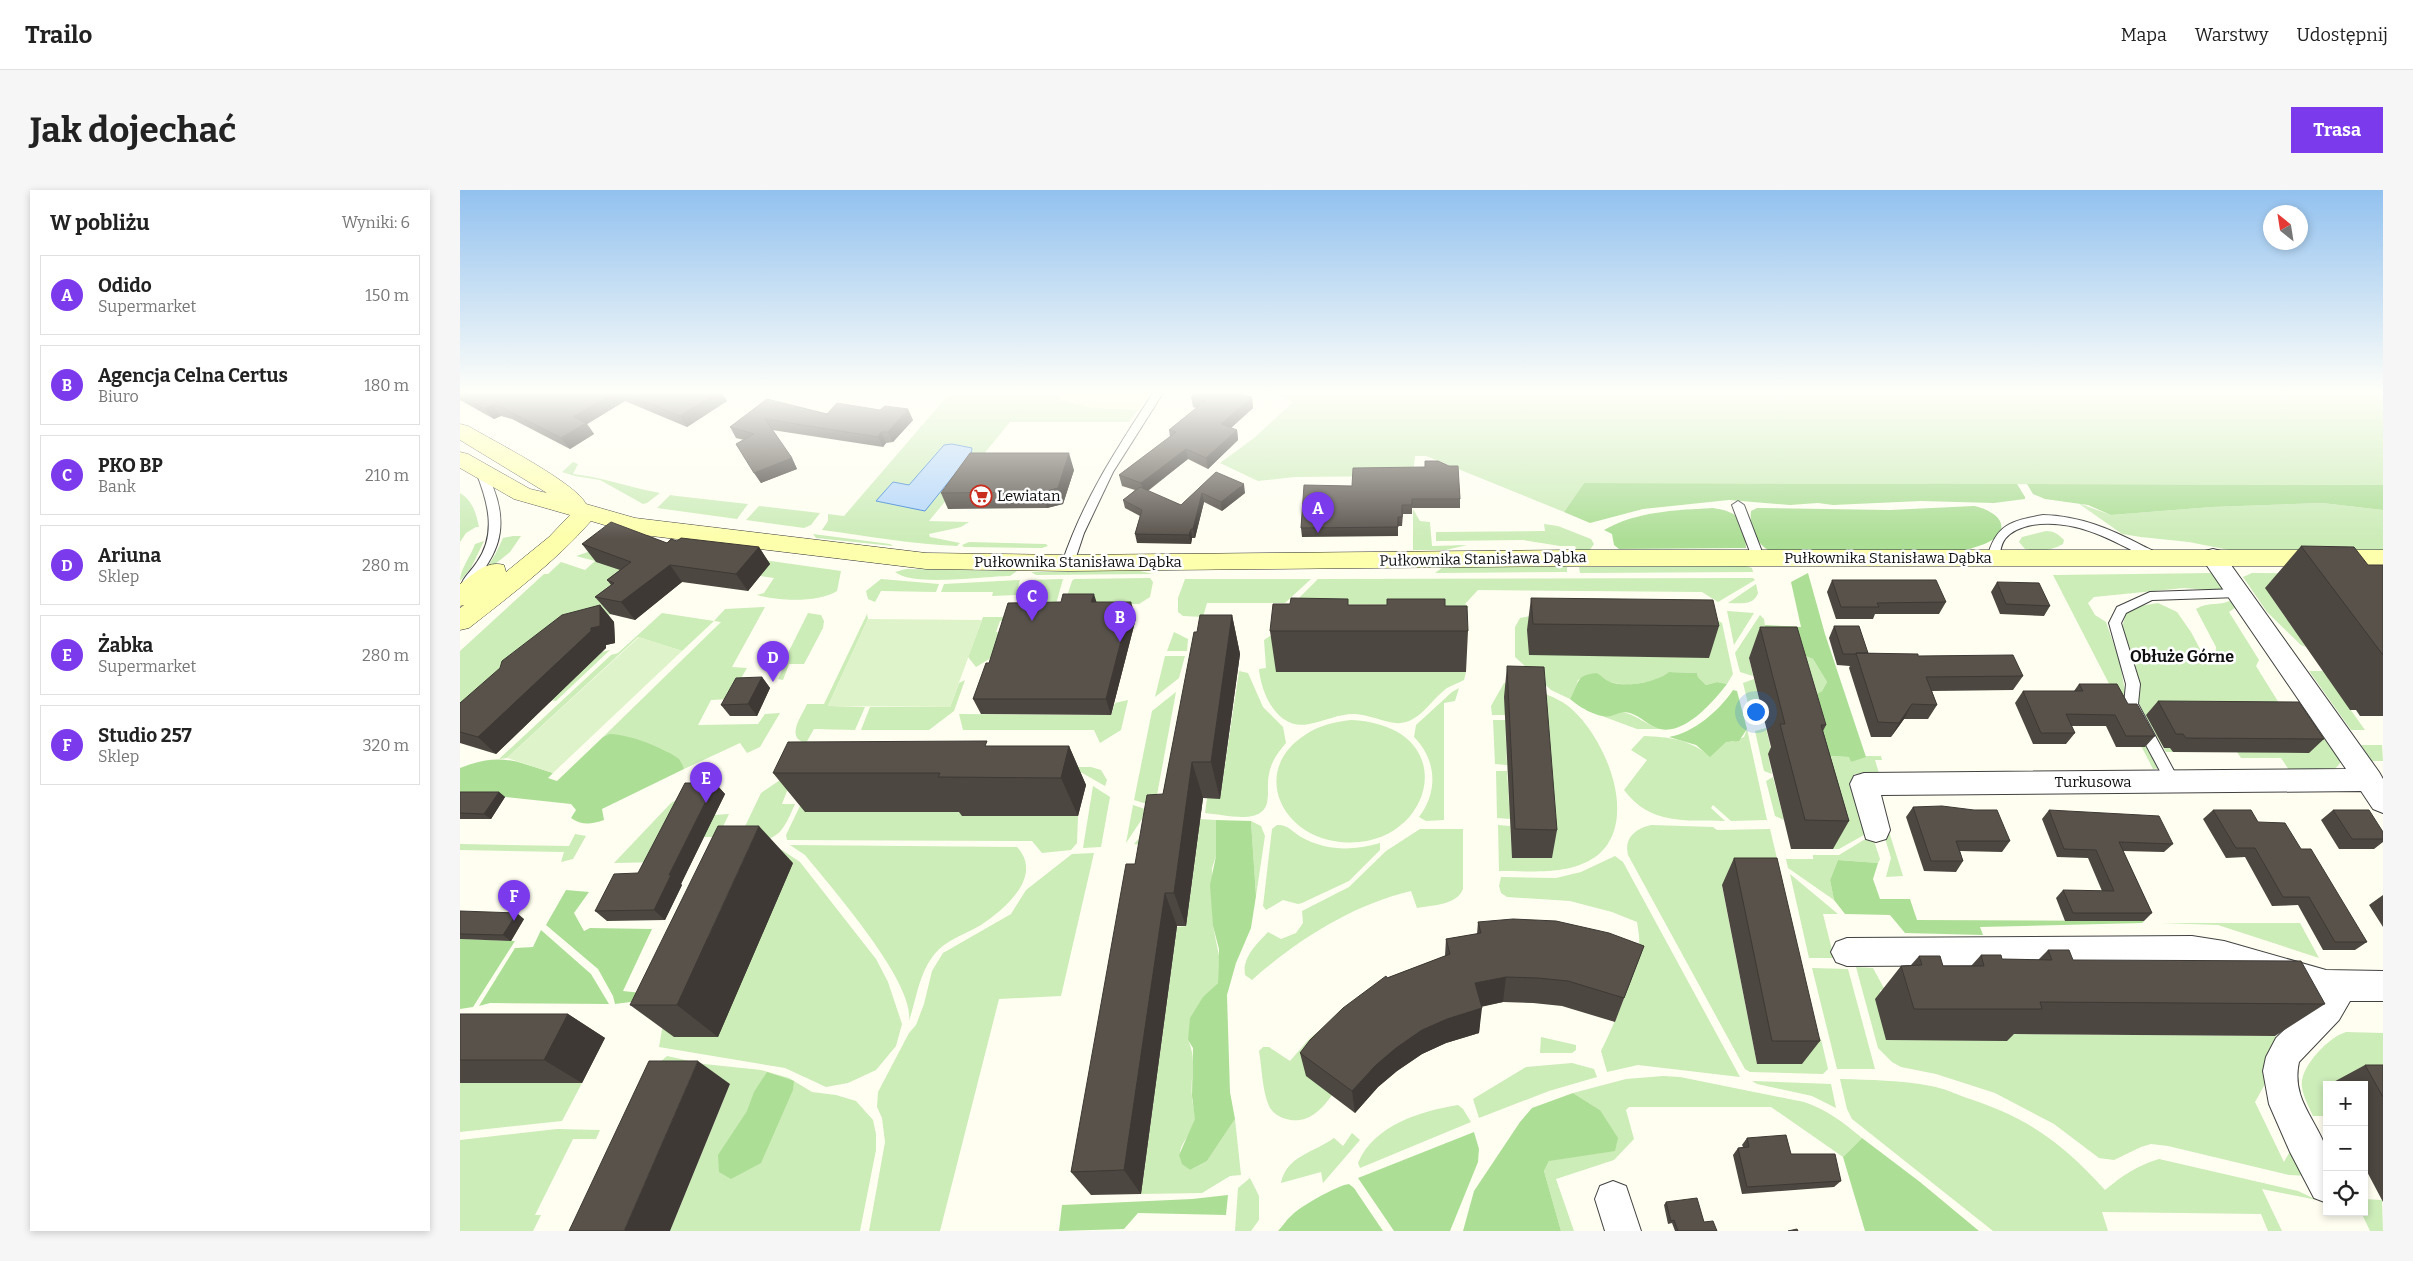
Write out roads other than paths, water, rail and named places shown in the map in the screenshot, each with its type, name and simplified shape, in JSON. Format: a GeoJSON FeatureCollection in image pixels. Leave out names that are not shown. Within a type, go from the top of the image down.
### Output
{"type":"FeatureCollection","features":[{"type":"Feature","properties":{"kind":"street","name":"Pułkownika Stanisława Dąbka"},"geometry":{"type":"LineString","coordinates":[[478,442],[547,482],[586,512]]}},
{"type":"Feature","properties":{"kind":"street","name":"Pułkownika Stanisława Dąbka"},"geometry":{"type":"LineString","coordinates":[[460,459],[522,494],[635,526],[877,557],[926,561],[1068,563],[1758,557],[2383,558]]}},
{"type":"Feature","properties":{"kind":"street"},"geometry":{"type":"LineString","coordinates":[[460,597],[553,530],[586,512]]}},
{"type":"Feature","properties":{"kind":"street"},"geometry":{"type":"LineString","coordinates":[[460,622],[546,554],[568,534],[586,512]]}},
{"type":"Feature","properties":{"kind":"street","name":"Turkusowa"},"geometry":{"type":"LineString","coordinates":[[2213,557],[2376,791]]}},
{"type":"Feature","properties":{"kind":"street","name":"Turkusowa"},"geometry":{"type":"LineString","coordinates":[[1876,830],[1864,784],[2173,782],[2376,791]]}},
{"type":"Feature","properties":{"kind":"street"},"geometry":{"type":"LineString","coordinates":[[1847,952],[2192,950],[2208,952],[2318,983],[2339,986],[2383,986]]}},
{"type":"Feature","properties":{"kind":"street"},"geometry":{"type":"LineString","coordinates":[[2323,1177],[2287,1107],[2280,1086],[2280,1072],[2282,1058],[2288,1049],[2329,1008],[2338,996],[2339,986]]}},
{"type":"Feature","properties":{"kind":"lane"},"geometry":{"type":"LineString","coordinates":[[1068,563],[1078,533],[1107,472],[1127,442]]}},
{"type":"Feature","properties":{"kind":"lane"},"geometry":{"type":"LineString","coordinates":[[460,591],[486,557],[496,534],[497,516],[482,472]]}},
{"type":"Feature","properties":{"kind":"lane"},"geometry":{"type":"LineString","coordinates":[[1738,505],[1758,557]]}},
{"type":"Feature","properties":{"kind":"lane"},"geometry":{"type":"LineString","coordinates":[[1993,558],[1998,538],[2016,524],[2043,518],[2078,521],[2112,534],[2156,558]]}},
{"type":"Feature","properties":{"kind":"lane"},"geometry":{"type":"LineString","coordinates":[[2173,782],[2131,704],[2133,684],[2116,623],[2121,610],[2150,596],[2238,593]]}},
{"type":"Feature","properties":{"kind":"water"},"geometry":{"type":"Polygon","coordinates":[[[952,444],[972,448],[971,454],[925,511],[876,501],[893,482],[909,485],[944,445],[952,444]]]}},
{"type":"Feature","properties":{"kind":"place","name":"Lewiatan"},"geometry":{"type":"Point","coordinates":[981,496]}},
{"type":"Feature","properties":{"kind":"place","name":"Odido"},"geometry":{"type":"Point","coordinates":[1318,533]}},
{"type":"Feature","properties":{"kind":"place","name":"PKO BP"},"geometry":{"type":"Point","coordinates":[1032,621]}},
{"type":"Feature","properties":{"kind":"place","name":"Agencja Celna Certus"},"geometry":{"type":"Point","coordinates":[1120,642]}},
{"type":"Feature","properties":{"kind":"place","name":"Ariuna"},"geometry":{"type":"Point","coordinates":[773,682]}},
{"type":"Feature","properties":{"kind":"place","name":"Żabka"},"geometry":{"type":"Point","coordinates":[706,803]}},
{"type":"Feature","properties":{"kind":"place","name":"Studio 257"},"geometry":{"type":"Point","coordinates":[514,921]}},
{"type":"Feature","properties":{"kind":"district","name":"Obłuże Górne"},"geometry":{"type":"Point","coordinates":[2182,656]}}]}
